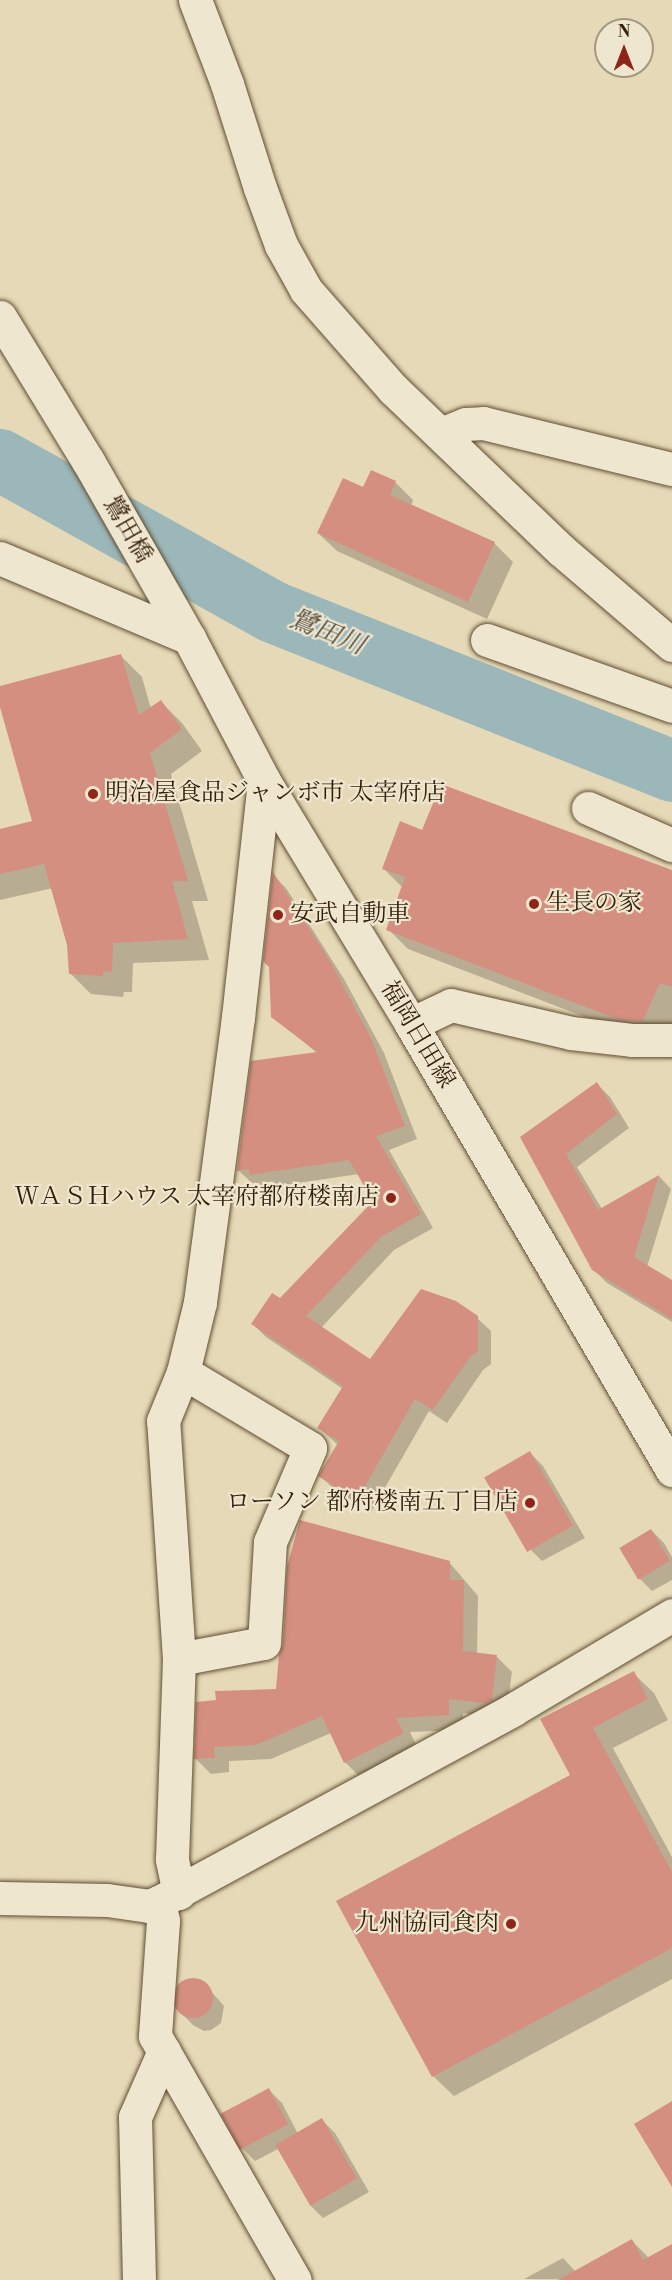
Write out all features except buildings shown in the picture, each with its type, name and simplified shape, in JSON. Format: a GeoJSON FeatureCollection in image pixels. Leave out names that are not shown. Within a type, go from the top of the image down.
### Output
{"type":"FeatureCollection","features":[{"type":"Feature","properties":{"kind":"street"},"geometry":{"type":"LineString","coordinates":[[195,0],[227,84],[263,197],[281,245],[306,290],[393,389],[561,550],[672,645]]}},
{"type":"Feature","properties":{"kind":"street","name":"鷺田橋"},"geometry":{"type":"LineString","coordinates":[[0,317],[88,461],[166,598]]}},
{"type":"Feature","properties":{"kind":"street"},"geometry":{"type":"LineString","coordinates":[[441,434],[466,424],[483,423],[672,469]]}},
{"type":"Feature","properties":{"kind":"street"},"geometry":{"type":"LineString","coordinates":[[0,558],[189,638]]}},
{"type":"Feature","properties":{"kind":"street","name":"福岡日田線"},"geometry":{"type":"LineString","coordinates":[[166,598],[264,781],[411,1024],[672,1470]]}},
{"type":"Feature","properties":{"kind":"street"},"geometry":{"type":"LineString","coordinates":[[487,640],[672,706]]}},
{"type":"Feature","properties":{"kind":"street"},"geometry":{"type":"LineString","coordinates":[[264,781],[238,1017],[200,1302],[183,1372],[164,1420],[179,1659],[172,1859],[169,1898],[164,1922],[155,2036],[295,2280]]}},
{"type":"Feature","properties":{"kind":"street"},"geometry":{"type":"LineString","coordinates":[[588,808],[672,845]]}},
{"type":"Feature","properties":{"kind":"street"},"geometry":{"type":"LineString","coordinates":[[411,1024],[451,1005],[571,1033],[632,1040],[672,1040]]}},
{"type":"Feature","properties":{"kind":"street"},"geometry":{"type":"LineString","coordinates":[[179,1659],[264,1643],[270,1542],[310,1448],[183,1372]]}},
{"type":"Feature","properties":{"kind":"street"},"geometry":{"type":"LineString","coordinates":[[0,1898],[107,1900],[149,1906],[169,1898],[514,1709],[672,1615]]}},
{"type":"Feature","properties":{"kind":"street"},"geometry":{"type":"LineString","coordinates":[[139,2280],[135,2117],[164,2051]]}},
{"type":"Feature","properties":{"kind":"waterway","name":"鷺田川"},"geometry":{"type":"LineString","coordinates":[[0,460],[273,612],[672,771]]}},
{"type":"Feature","properties":{"kind":"place","name":"明治屋食品ジャンボ市 太宰府店"},"geometry":{"type":"Point","coordinates":[93,794]}},
{"type":"Feature","properties":{"kind":"place","name":"生長の家"},"geometry":{"type":"Point","coordinates":[534,904]}},
{"type":"Feature","properties":{"kind":"place","name":"安武自動車"},"geometry":{"type":"Point","coordinates":[278,915]}},
{"type":"Feature","properties":{"kind":"place","name":"ＷＡＳＨハウス 太宰府都府楼南店"},"geometry":{"type":"Point","coordinates":[391,1198]}},
{"type":"Feature","properties":{"kind":"place","name":"ローソン 都府楼南五丁目店"},"geometry":{"type":"Point","coordinates":[530,1503]}},
{"type":"Feature","properties":{"kind":"place","name":"九州協同食肉"},"geometry":{"type":"Point","coordinates":[511,1924]}}]}
